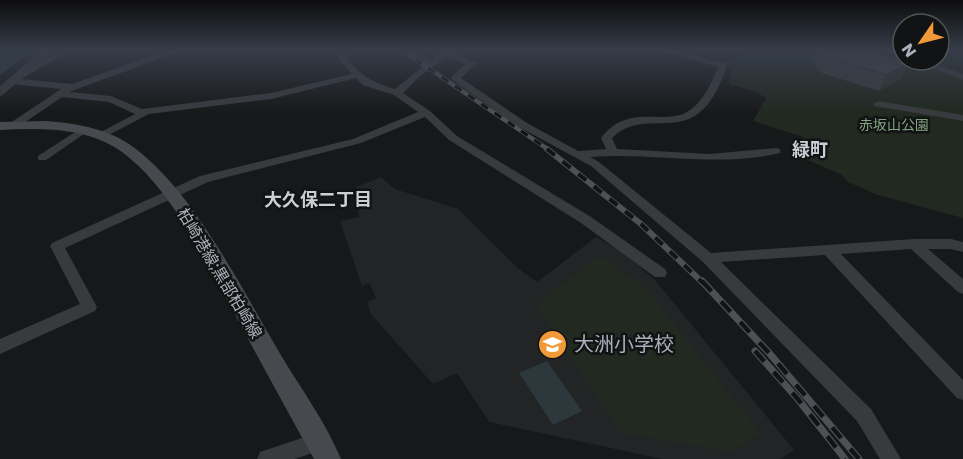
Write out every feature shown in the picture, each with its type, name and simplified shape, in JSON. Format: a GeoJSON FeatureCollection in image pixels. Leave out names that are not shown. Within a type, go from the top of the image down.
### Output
{"type":"FeatureCollection","features":[{"type":"Feature","properties":{"kind":"main road","name":"柏崎港線;黒部柏崎線"},"geometry":{"type":"LineString","coordinates":[[7,125],[83,130],[120,145],[135,155],[170,193],[207,246],[324,450]]}},
{"type":"Feature","properties":{"kind":"street"},"geometry":{"type":"LineString","coordinates":[[0,92],[23,71]]}},
{"type":"Feature","properties":{"kind":"street"},"geometry":{"type":"LineString","coordinates":[[12,81],[29,71]]}},
{"type":"Feature","properties":{"kind":"street"},"geometry":{"type":"LineString","coordinates":[[7,125],[74,87],[117,71]]}},
{"type":"Feature","properties":{"kind":"street"},"geometry":{"type":"LineString","coordinates":[[355,71],[366,83],[397,93],[426,113],[453,138],[586,220],[660,273]]}},
{"type":"Feature","properties":{"kind":"street"},"geometry":{"type":"LineString","coordinates":[[397,93],[421,71]]}},
{"type":"Feature","properties":{"kind":"street"},"geometry":{"type":"LineString","coordinates":[[462,71],[455,78],[492,105],[574,155],[595,164],[708,258],[864,414],[891,459]]}},
{"type":"Feature","properties":{"kind":"street"},"geometry":{"type":"LineString","coordinates":[[612,152],[611,144],[606,138],[614,127],[650,117],[678,118],[692,113],[714,89],[721,71]]}},
{"type":"Feature","properties":{"kind":"street"},"geometry":{"type":"LineString","coordinates":[[101,136],[147,111],[271,96],[358,75]]}},
{"type":"Feature","properties":{"kind":"street"},"geometry":{"type":"LineString","coordinates":[[12,81],[74,87]]}},
{"type":"Feature","properties":{"kind":"street"},"geometry":{"type":"LineString","coordinates":[[60,94],[111,99],[142,114]]}},
{"type":"Feature","properties":{"kind":"street"},"geometry":{"type":"LineString","coordinates":[[878,104],[963,118]]}},
{"type":"Feature","properties":{"kind":"street"},"geometry":{"type":"LineString","coordinates":[[0,347],[88,307],[57,246],[204,179],[357,141],[426,113]]}},
{"type":"Feature","properties":{"kind":"street"},"geometry":{"type":"LineString","coordinates":[[42,158],[83,130]]}},
{"type":"Feature","properties":{"kind":"street"},"geometry":{"type":"LineString","coordinates":[[574,155],[612,152],[710,157],[776,151]]}},
{"type":"Feature","properties":{"kind":"street"},"geometry":{"type":"LineString","coordinates":[[708,258],[914,244],[951,244],[963,247]]}},
{"type":"Feature","properties":{"kind":"street"},"geometry":{"type":"LineString","coordinates":[[914,244],[963,288]]}},
{"type":"Feature","properties":{"kind":"street"},"geometry":{"type":"LineString","coordinates":[[828,249],[963,392]]}},
{"type":"Feature","properties":{"kind":"street"},"geometry":{"type":"LineString","coordinates":[[267,459],[324,450]]}},
{"type":"Feature","properties":{"kind":"shaded area","name":"大洲小学校"},"geometry":{"type":"Polygon","coordinates":[[[381,177],[395,189],[458,209],[519,269],[537,282],[596,237],[624,253],[655,280],[794,450],[780,459],[662,459],[489,422],[457,373],[433,384],[371,314],[367,302],[376,298],[369,283],[362,286],[340,221],[359,217],[356,187],[381,177]]]}},
{"type":"Feature","properties":{"kind":"shaded area"},"geometry":{"type":"Polygon","coordinates":[[[547,361],[582,411],[553,425],[519,373],[547,361]]]}},
{"type":"Feature","properties":{"kind":"green space","name":"赤坂山公園"},"geometry":{"type":"Polygon","coordinates":[[[731,71],[963,71],[963,218],[878,195],[848,182],[842,175],[803,158],[803,137],[753,121],[766,98],[756,92],[729,84],[731,71]]]}},
{"type":"Feature","properties":{"kind":"green space"},"geometry":{"type":"Polygon","coordinates":[[[600,255],[648,290],[760,433],[732,452],[620,433],[535,305],[600,255]]]}},
{"type":"Feature","properties":{"kind":"building"},"geometry":{"type":"Polygon","coordinates":[[[875,71],[891,71],[887,75],[875,71]]]}},
{"type":"Feature","properties":{"kind":"railway"},"geometry":{"type":"LineString","coordinates":[[433,71],[549,150]]}},
{"type":"Feature","properties":{"kind":"railway"},"geometry":{"type":"LineString","coordinates":[[547,149],[641,224],[703,283]]}},
{"type":"Feature","properties":{"kind":"railway"},"geometry":{"type":"LineString","coordinates":[[702,281],[770,354],[859,459]]}},
{"type":"Feature","properties":{"kind":"railway"},"geometry":{"type":"LineString","coordinates":[[755,351],[797,398],[845,459]]}},
{"type":"Feature","properties":{"kind":"place","name":"大洲小学校"},"geometry":{"type":"Point","coordinates":[553,344]}},
{"type":"Feature","properties":{"kind":"district","name":"緑町"},"geometry":{"type":"Point","coordinates":[810,150]}},
{"type":"Feature","properties":{"kind":"district","name":"大久保二丁目"},"geometry":{"type":"Point","coordinates":[318,200]}}]}
